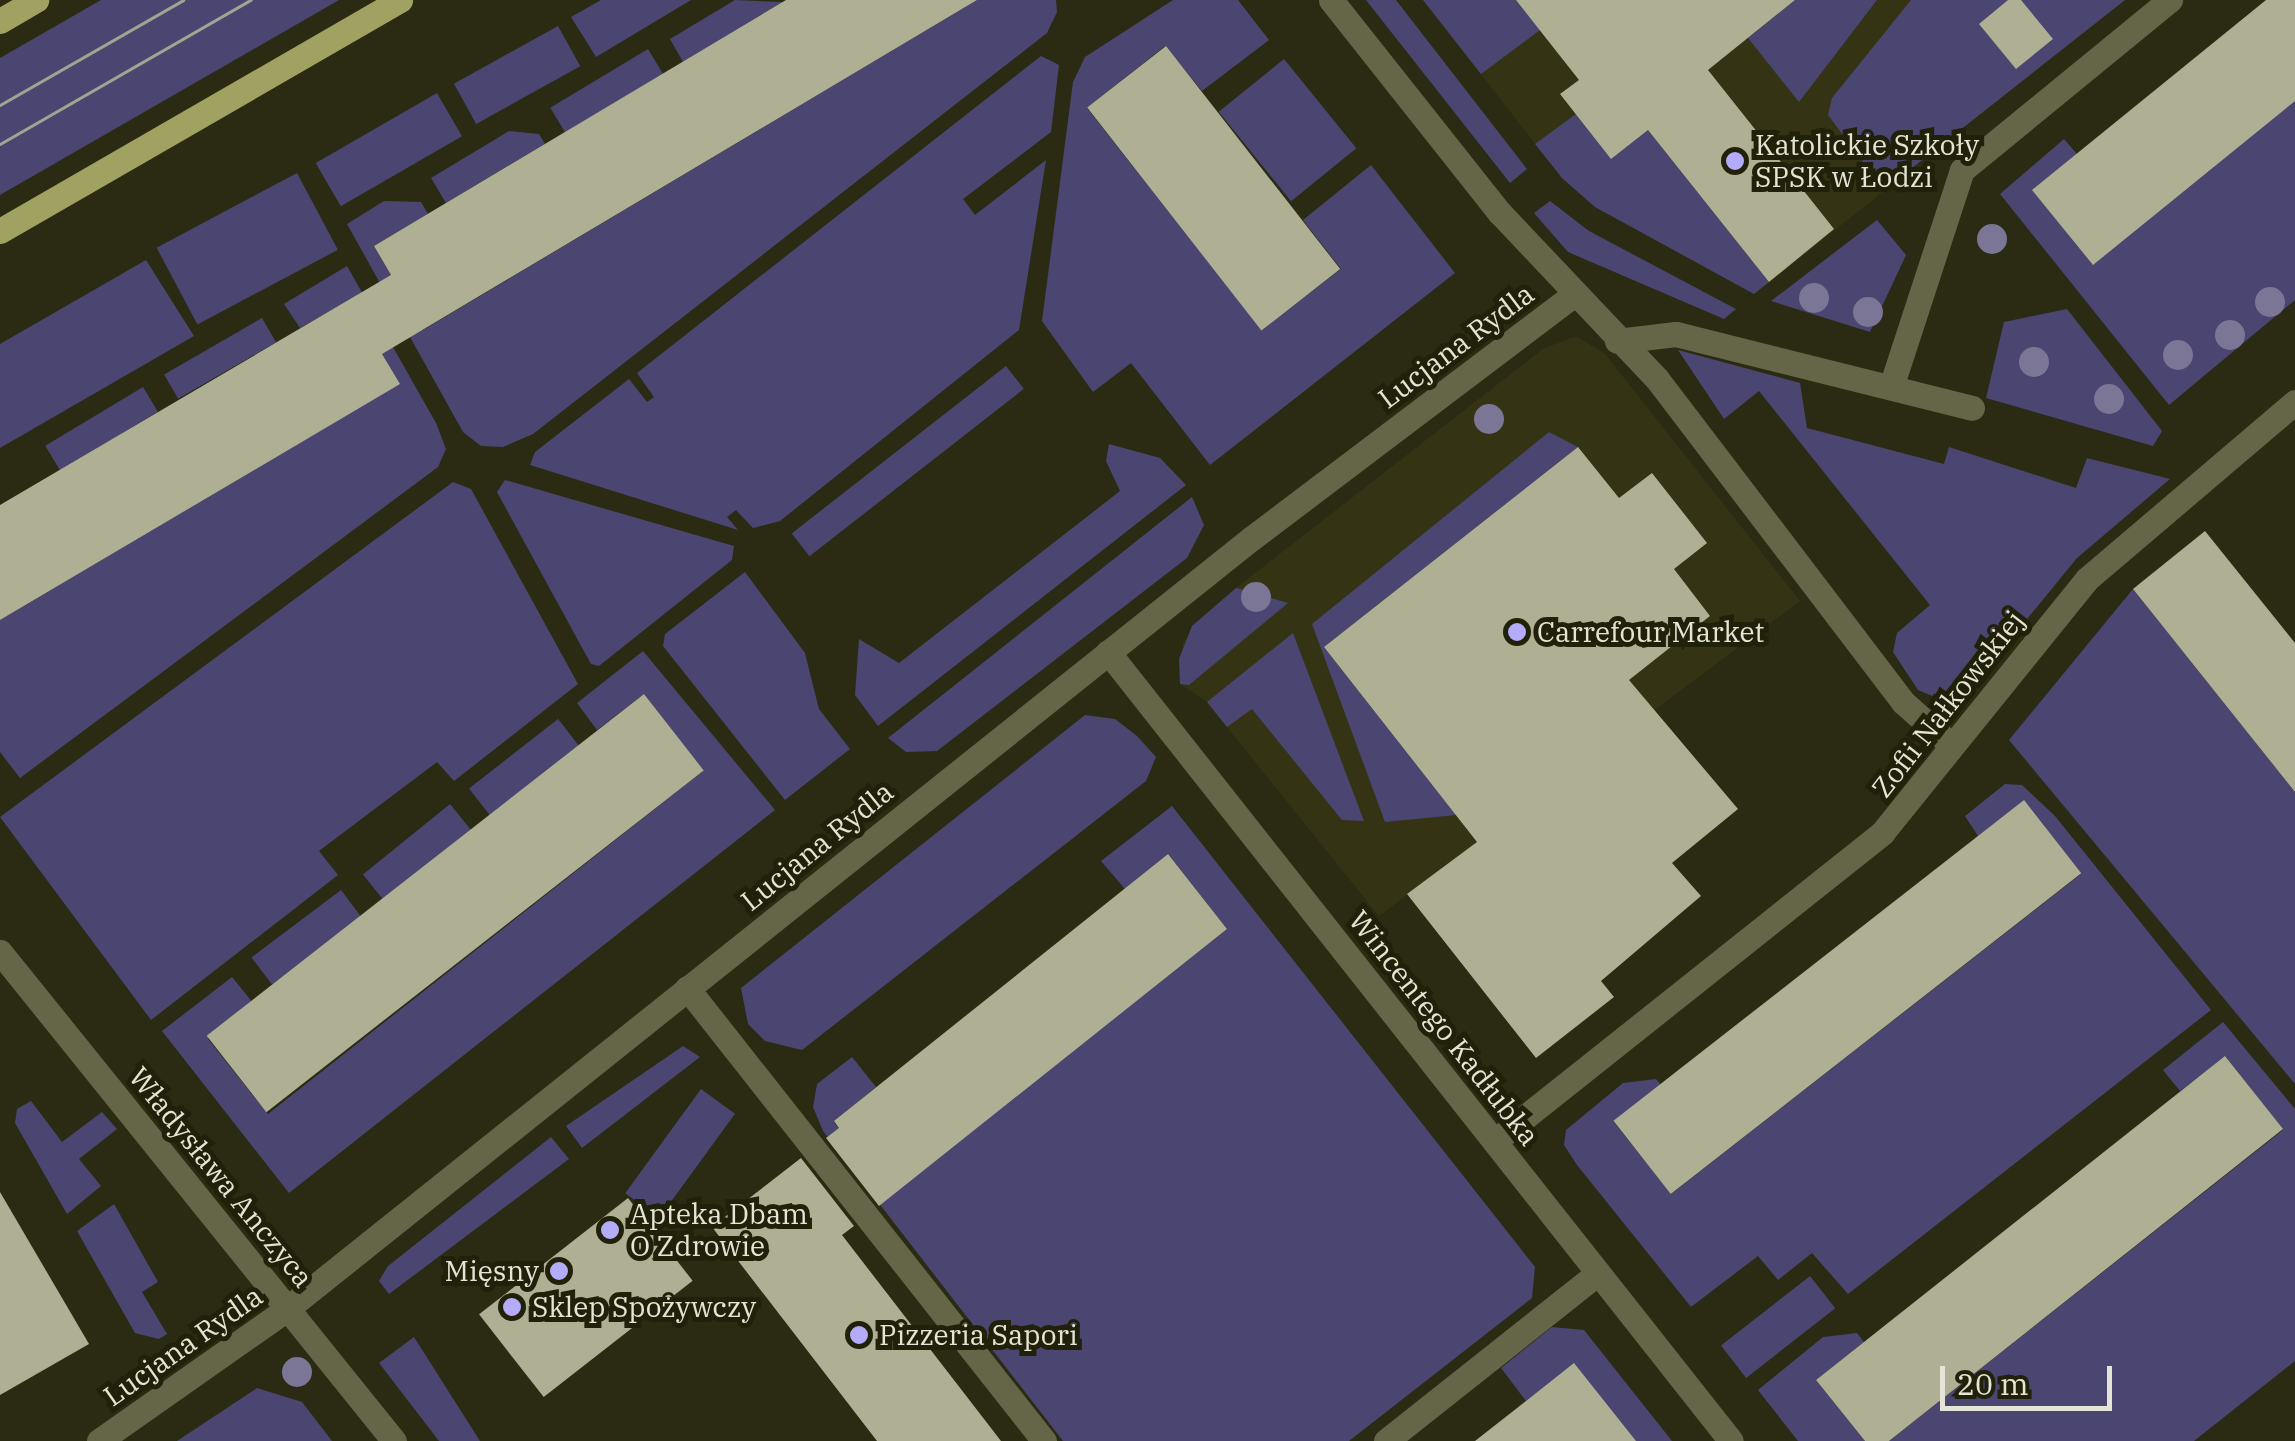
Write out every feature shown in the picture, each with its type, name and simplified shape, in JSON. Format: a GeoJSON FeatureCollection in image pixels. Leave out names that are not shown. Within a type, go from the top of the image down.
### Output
{"type":"FeatureCollection","features":[{"type":"Feature","properties":{"kind":"main road"},"geometry":{"type":"LineString","coordinates":[[0,21],[36,0]]}},
{"type":"Feature","properties":{"kind":"main road"},"geometry":{"type":"LineString","coordinates":[[0,231],[400,0]]}},
{"type":"Feature","properties":{"kind":"street","name":"Zofii Nałkowskiej"},"geometry":{"type":"LineString","coordinates":[[1331,0],[1572,296],[1658,379],[1904,703],[1948,742]]}},
{"type":"Feature","properties":{"kind":"street"},"geometry":{"type":"LineString","coordinates":[[1891,387],[1962,170],[2170,0]]}},
{"type":"Feature","properties":{"kind":"street","name":"Lucjana Rydla"},"geometry":{"type":"LineString","coordinates":[[99,1441],[288,1308],[1108,652],[1572,296]]}},
{"type":"Feature","properties":{"kind":"street"},"geometry":{"type":"LineString","coordinates":[[1616,341],[1676,334],[1972,408]]}},
{"type":"Feature","properties":{"kind":"street","name":"Zofii Nałkowskiej"},"geometry":{"type":"LineString","coordinates":[[1495,1142],[1882,833],[2099,566],[2295,402]]}},
{"type":"Feature","properties":{"kind":"street","name":"Wincentego Kadłubka"},"geometry":{"type":"LineString","coordinates":[[1108,652],[1730,1441]]}},
{"type":"Feature","properties":{"kind":"street","name":"Władysława Anczyca"},"geometry":{"type":"LineString","coordinates":[[0,952],[394,1441]]}},
{"type":"Feature","properties":{"kind":"street"},"geometry":{"type":"LineString","coordinates":[[687,988],[1044,1441]]}},
{"type":"Feature","properties":{"kind":"street"},"geometry":{"type":"LineString","coordinates":[[1386,1441],[1598,1273]]}},
{"type":"Feature","properties":{"kind":"shaded area"},"geometry":{"type":"Polygon","coordinates":[[[101,0],[339,0],[0,195],[0,58],[101,0]]]}},
{"type":"Feature","properties":{"kind":"shaded area"},"geometry":{"type":"Polygon","coordinates":[[[601,0],[691,0],[596,57],[571,17],[601,0]]]}},
{"type":"Feature","properties":{"kind":"shaded area"},"geometry":{"type":"Polygon","coordinates":[[[735,0],[783,2],[683,62],[670,39],[735,0]]]}},
{"type":"Feature","properties":{"kind":"shaded area"},"geometry":{"type":"Polygon","coordinates":[[[977,0],[1056,0],[1057,12],[1047,33],[533,434],[503,447],[481,446],[463,432],[347,224],[384,201],[421,202],[428,214],[374,246],[423,330],[977,0]]]}},
{"type":"Feature","properties":{"kind":"shaded area"},"geometry":{"type":"Polygon","coordinates":[[[1173,0],[1238,0],[1269,40],[1202,91],[1165,46],[1087,108],[1262,330],[1341,269],[1303,220],[1371,165],[1455,273],[1210,465],[1131,363],[1093,392],[1042,321],[1073,82],[1085,57],[1173,0]]]}},
{"type":"Feature","properties":{"kind":"shaded area"},"geometry":{"type":"Polygon","coordinates":[[[1366,0],[1396,0],[1527,169],[1510,183],[1366,0]]]}},
{"type":"Feature","properties":{"kind":"shaded area","name":"Katolickie Szkoły SPSK w Łodzi"},"geometry":{"type":"Polygon","coordinates":[[[1423,0],[2125,0],[1754,294],[1595,207],[1562,178],[1423,0]]]}},
{"type":"Feature","properties":{"kind":"shaded area"},"geometry":{"type":"Polygon","coordinates":[[[1423,0],[1516,0],[1540,30],[1481,74],[1423,0]]]}},
{"type":"Feature","properties":{"kind":"shaded area"},"geometry":{"type":"Polygon","coordinates":[[[1795,0],[1877,0],[1799,102],[1748,38],[1795,0]]]}},
{"type":"Feature","properties":{"kind":"shaded area"},"geometry":{"type":"Polygon","coordinates":[[[1911,0],[2125,0],[1884,190],[1828,115],[1832,98],[1911,0]]]}},
{"type":"Feature","properties":{"kind":"shaded area"},"geometry":{"type":"Polygon","coordinates":[[[558,26],[580,66],[476,124],[454,84],[558,26]]]}},
{"type":"Feature","properties":{"kind":"shaded area"},"geometry":{"type":"Polygon","coordinates":[[[648,49],[663,74],[565,133],[550,108],[648,49]]]}},
{"type":"Feature","properties":{"kind":"shaded area"},"geometry":{"type":"Polygon","coordinates":[[[1041,56],[1059,65],[1051,132],[963,199],[975,215],[1046,160],[1019,330],[780,521],[753,528],[736,510],[727,517],[738,530],[530,465],[535,452],[629,379],[647,402],[654,397],[637,373],[1041,56]]]}},
{"type":"Feature","properties":{"kind":"shaded area"},"geometry":{"type":"Polygon","coordinates":[[[1284,59],[1356,148],[1291,201],[1219,112],[1284,59]]]}},
{"type":"Feature","properties":{"kind":"shaded area"},"geometry":{"type":"Polygon","coordinates":[[[437,93],[462,136],[341,206],[316,163],[437,93]]]}},
{"type":"Feature","properties":{"kind":"shaded area"},"geometry":{"type":"Polygon","coordinates":[[[2295,101],[2295,300],[2169,405],[2000,194],[2064,139],[2077,154],[2295,101]]]}},
{"type":"Feature","properties":{"kind":"shaded area"},"geometry":{"type":"Polygon","coordinates":[[[1576,114],[1638,137],[1648,130],[1769,282],[1754,294],[1595,207],[1562,178],[1535,144],[1576,114]]]}},
{"type":"Feature","properties":{"kind":"shaded area"},"geometry":{"type":"Polygon","coordinates":[[[509,131],[539,134],[545,144],[446,203],[431,178],[509,131]]]}},
{"type":"Feature","properties":{"kind":"shaded area"},"geometry":{"type":"Polygon","coordinates":[[[297,173],[338,250],[197,324],[157,248],[297,173]]]}},
{"type":"Feature","properties":{"kind":"shaded area"},"geometry":{"type":"Polygon","coordinates":[[[1550,201],[1589,231],[1736,309],[1724,319],[1568,252],[1534,213],[1550,201]]]}},
{"type":"Feature","properties":{"kind":"shaded area"},"geometry":{"type":"Polygon","coordinates":[[[1877,220],[1906,255],[1870,332],[1771,301],[1877,220]]]}},
{"type":"Feature","properties":{"kind":"shaded area"},"geometry":{"type":"Polygon","coordinates":[[[146,260],[194,336],[0,448],[0,344],[146,260]]]}},
{"type":"Feature","properties":{"kind":"shaded area"},"geometry":{"type":"Polygon","coordinates":[[[347,266],[436,423],[446,449],[438,467],[20,778],[0,752],[0,620],[399,384],[350,300],[300,328],[284,304],[347,266]]]}},
{"type":"Feature","properties":{"kind":"shaded area"},"geometry":{"type":"Polygon","coordinates":[[[2067,309],[2162,431],[2153,446],[1986,398],[2004,322],[2067,309]]]}},
{"type":"Feature","properties":{"kind":"shaded area"},"geometry":{"type":"Polygon","coordinates":[[[262,318],[276,342],[178,399],[164,374],[262,318]]]}},
{"type":"Feature","properties":{"kind":"shaded area"},"geometry":{"type":"Polygon","coordinates":[[[1576,336],[1605,354],[1800,601],[1379,916],[1207,702],[1180,684],[1183,642],[1236,588],[1543,349],[1576,336]]]}},
{"type":"Feature","properties":{"kind":"shaded area"},"geometry":{"type":"Polygon","coordinates":[[[1678,350],[1800,383],[1807,428],[1944,464],[1949,447],[2076,488],[2087,458],[2170,479],[2077,558],[1965,695],[1940,699],[1918,690],[1893,652],[1897,633],[1930,605],[1759,391],[1724,419],[1678,350]]]}},
{"type":"Feature","properties":{"kind":"shaded area"},"geometry":{"type":"Polygon","coordinates":[[[1006,366],[1024,389],[810,556],[792,533],[1006,366]]]}},
{"type":"Feature","properties":{"kind":"shaded area"},"geometry":{"type":"Polygon","coordinates":[[[143,387],[158,412],[60,471],[45,446],[143,387]]]}},
{"type":"Feature","properties":{"kind":"shaded area"},"geometry":{"type":"Polygon","coordinates":[[[1549,432],[1578,447],[1324,647],[1456,815],[1385,822],[1312,624],[1549,432]]]}},
{"type":"Feature","properties":{"kind":"shaded area"},"geometry":{"type":"Polygon","coordinates":[[[1109,444],[1160,458],[1186,485],[878,726],[855,695],[859,639],[899,663],[1120,491],[1106,461],[1109,444]]]}},
{"type":"Feature","properties":{"kind":"shaded area"},"geometry":{"type":"Polygon","coordinates":[[[505,480],[734,546],[732,560],[599,666],[591,664],[497,492],[505,480]]]}},
{"type":"Feature","properties":{"kind":"shaded area"},"geometry":{"type":"Polygon","coordinates":[[[453,482],[471,489],[578,684],[454,781],[437,762],[319,851],[338,875],[151,1020],[0,817],[453,482]]]}},
{"type":"Feature","properties":{"kind":"shaded area"},"geometry":{"type":"Polygon","coordinates":[[[1192,497],[1204,525],[1187,558],[937,751],[906,752],[888,738],[1192,497]]]}},
{"type":"Feature","properties":{"kind":"shaded area"},"geometry":{"type":"Polygon","coordinates":[[[745,572],[805,653],[819,709],[850,749],[785,800],[663,646],[665,634],[745,572]]]}},
{"type":"Feature","properties":{"kind":"shaded area"},"geometry":{"type":"Polygon","coordinates":[[[1236,588],[1288,603],[1189,685],[1180,684],[1179,659],[1192,626],[1236,588]]]}},
{"type":"Feature","properties":{"kind":"shaded area"},"geometry":{"type":"Polygon","coordinates":[[[2133,589],[2295,792],[2295,1084],[2009,740],[2133,589]]]}},
{"type":"Feature","properties":{"kind":"shaded area"},"geometry":{"type":"Polygon","coordinates":[[[1293,633],[1364,821],[1342,820],[1252,709],[1227,727],[1207,702],[1293,633]]]}},
{"type":"Feature","properties":{"kind":"shaded area"},"geometry":{"type":"Polygon","coordinates":[[[643,651],[775,810],[289,1193],[162,1031],[232,977],[253,1003],[208,1039],[268,1114],[703,771],[644,694],[597,730],[577,703],[643,651]]]}},
{"type":"Feature","properties":{"kind":"shaded area"},"geometry":{"type":"Polygon","coordinates":[[[1085,715],[1115,719],[1137,736],[1156,757],[1146,781],[802,1050],[765,1041],[748,1024],[741,988],[1085,715]]]}},
{"type":"Feature","properties":{"kind":"shaded area"},"geometry":{"type":"Polygon","coordinates":[[[558,719],[579,746],[490,815],[469,789],[558,719]]]}},
{"type":"Feature","properties":{"kind":"shaded area"},"geometry":{"type":"Polygon","coordinates":[[[2005,784],[2022,785],[2055,816],[2211,1010],[1848,1294],[1812,1253],[1778,1280],[1758,1256],[1691,1307],[1577,1165],[1564,1145],[1566,1130],[1623,1083],[1656,1079],[1661,1085],[1614,1122],[1671,1194],[2081,874],[2024,801],[1978,836],[1965,816],[2005,784]]]}},
{"type":"Feature","properties":{"kind":"shaded area"},"geometry":{"type":"Polygon","coordinates":[[[450,804],[471,830],[384,900],[363,874],[450,804]]]}},
{"type":"Feature","properties":{"kind":"shaded area"},"geometry":{"type":"Polygon","coordinates":[[[1172,806],[1535,1267],[1532,1298],[1349,1441],[1063,1441],[823,1131],[813,1107],[817,1084],[852,1057],[876,1087],[834,1122],[893,1194],[1227,929],[1168,854],[1125,889],[1101,861],[1172,806]]]}},
{"type":"Feature","properties":{"kind":"shaded area"},"geometry":{"type":"Polygon","coordinates":[[[341,890],[361,917],[272,985],[252,957],[341,890]]]}},
{"type":"Feature","properties":{"kind":"shaded area"},"geometry":{"type":"Polygon","coordinates":[[[2223,1022],[2295,1109],[2295,1361],[2194,1441],[1889,1441],[2283,1130],[2226,1057],[2180,1091],[2163,1070],[2223,1022]]]}},
{"type":"Feature","properties":{"kind":"shaded area"},"geometry":{"type":"Polygon","coordinates":[[[683,1046],[700,1057],[582,1148],[566,1126],[683,1046]]]}},
{"type":"Feature","properties":{"kind":"shaded area"},"geometry":{"type":"Polygon","coordinates":[[[701,1089],[735,1114],[659,1218],[625,1193],[701,1089]]]}},
{"type":"Feature","properties":{"kind":"shaded area"},"geometry":{"type":"Polygon","coordinates":[[[31,1101],[62,1142],[102,1112],[117,1129],[79,1159],[101,1186],[67,1214],[15,1123],[17,1109],[31,1101]]]}},
{"type":"Feature","properties":{"kind":"shaded area"},"geometry":{"type":"Polygon","coordinates":[[[551,1137],[569,1159],[389,1294],[379,1281],[388,1266],[551,1137]]]}},
{"type":"Feature","properties":{"kind":"shaded area"},"geometry":{"type":"Polygon","coordinates":[[[114,1204],[158,1282],[142,1292],[167,1334],[159,1339],[135,1333],[77,1231],[114,1204]]]}},
{"type":"Feature","properties":{"kind":"shaded area"},"geometry":{"type":"Polygon","coordinates":[[[1810,1276],[1835,1308],[1746,1378],[1721,1346],[1810,1276]]]}},
{"type":"Feature","properties":{"kind":"shaded area"},"geometry":{"type":"Polygon","coordinates":[[[1552,1327],[1584,1330],[1672,1441],[1625,1441],[1574,1364],[1526,1401],[1501,1368],[1552,1327]]]}},
{"type":"Feature","properties":{"kind":"shaded area"},"geometry":{"type":"Polygon","coordinates":[[[1857,1333],[1864,1342],[1816,1380],[1865,1441],[1798,1441],[1758,1390],[1823,1337],[1857,1333]]]}},
{"type":"Feature","properties":{"kind":"shaded area"},"geometry":{"type":"Polygon","coordinates":[[[414,1337],[480,1441],[439,1441],[379,1363],[414,1337]]]}},
{"type":"Feature","properties":{"kind":"shaded area"},"geometry":{"type":"Polygon","coordinates":[[[257,1388],[302,1402],[332,1441],[177,1441],[257,1388]]]}},
{"type":"Feature","properties":{"kind":"building"},"geometry":{"type":"Polygon","coordinates":[[[786,0],[977,0],[382,354],[400,384],[0,620],[0,505],[391,275],[374,246],[786,0]]]}},
{"type":"Feature","properties":{"kind":"building"},"geometry":{"type":"Polygon","coordinates":[[[1516,0],[1795,0],[1708,70],[1834,229],[1769,282],[1648,130],[1611,159],[1560,94],[1579,80],[1516,0]]]}},
{"type":"Feature","properties":{"kind":"building"},"geometry":{"type":"Polygon","coordinates":[[[2008,0],[2021,0],[2053,39],[2016,69],[1979,24],[2008,0]]]}},
{"type":"Feature","properties":{"kind":"building"},"geometry":{"type":"Polygon","coordinates":[[[2266,0],[2295,0],[2295,101],[2093,265],[2032,190],[2266,0]]]}},
{"type":"Feature","properties":{"kind":"building"},"geometry":{"type":"Polygon","coordinates":[[[1166,46],[1340,269],[1261,331],[1087,108],[1166,46]]]}},
{"type":"Feature","properties":{"kind":"building"},"geometry":{"type":"Polygon","coordinates":[[[1578,447],[1619,498],[1652,473],[1707,543],[1674,569],[1710,616],[1629,680],[1738,809],[1672,863],[1701,896],[1601,981],[1614,997],[1536,1058],[1407,894],[1477,842],[1324,647],[1578,447]]]}},
{"type":"Feature","properties":{"kind":"building"},"geometry":{"type":"Polygon","coordinates":[[[2205,531],[2295,643],[2295,792],[2133,589],[2205,531]]]}},
{"type":"Feature","properties":{"kind":"building"},"geometry":{"type":"Polygon","coordinates":[[[644,694],[704,770],[266,1112],[207,1036],[644,694]]]}},
{"type":"Feature","properties":{"kind":"building"},"geometry":{"type":"Polygon","coordinates":[[[2024,800],[2081,873],[1671,1194],[1613,1121],[2024,800]]]}},
{"type":"Feature","properties":{"kind":"building"},"geometry":{"type":"Polygon","coordinates":[[[1168,854],[1227,929],[879,1206],[826,1138],[839,1128],[834,1121],[1168,854]]]}},
{"type":"Feature","properties":{"kind":"building"},"geometry":{"type":"Polygon","coordinates":[[[2225,1056],[2283,1129],[1889,1441],[1865,1441],[1816,1380],[2225,1056]]]}},
{"type":"Feature","properties":{"kind":"building"},"geometry":{"type":"Polygon","coordinates":[[[801,1158],[854,1226],[842,1235],[1001,1441],[877,1441],[712,1227],[801,1158]]]}},
{"type":"Feature","properties":{"kind":"building"},"geometry":{"type":"Polygon","coordinates":[[[0,1192],[89,1344],[0,1395],[0,1192]]]}},
{"type":"Feature","properties":{"kind":"building"},"geometry":{"type":"Polygon","coordinates":[[[628,1198],[693,1281],[544,1397],[479,1314],[628,1198]]]}},
{"type":"Feature","properties":{"kind":"building"},"geometry":{"type":"Polygon","coordinates":[[[1574,1363],[1636,1441],[1475,1441],[1526,1401],[1574,1363]]]}},
{"type":"Feature","properties":{"kind":"tram line"},"geometry":{"type":"LineString","coordinates":[[0,105],[183,0]]}},
{"type":"Feature","properties":{"kind":"tram line"},"geometry":{"type":"LineString","coordinates":[[0,144],[250,0]]}},
{"type":"Feature","properties":{"kind":"place","name":"Katolickie Szkoły SPSK w Łodzi"},"geometry":{"type":"Point","coordinates":[1735,161]}},
{"type":"Feature","properties":{"kind":"place","name":"Carrefour Market"},"geometry":{"type":"Point","coordinates":[1517,632]}},
{"type":"Feature","properties":{"kind":"place","name":"Apteka Dbam O Zdrowie"},"geometry":{"type":"Point","coordinates":[610,1230]}},
{"type":"Feature","properties":{"kind":"place","name":"Mięsny"},"geometry":{"type":"Point","coordinates":[559,1271]}},
{"type":"Feature","properties":{"kind":"place","name":"Sklep Spożywczy"},"geometry":{"type":"Point","coordinates":[512,1307]}},
{"type":"Feature","properties":{"kind":"place","name":"Pizzeria Sapori"},"geometry":{"type":"Point","coordinates":[859,1335]}}]}
